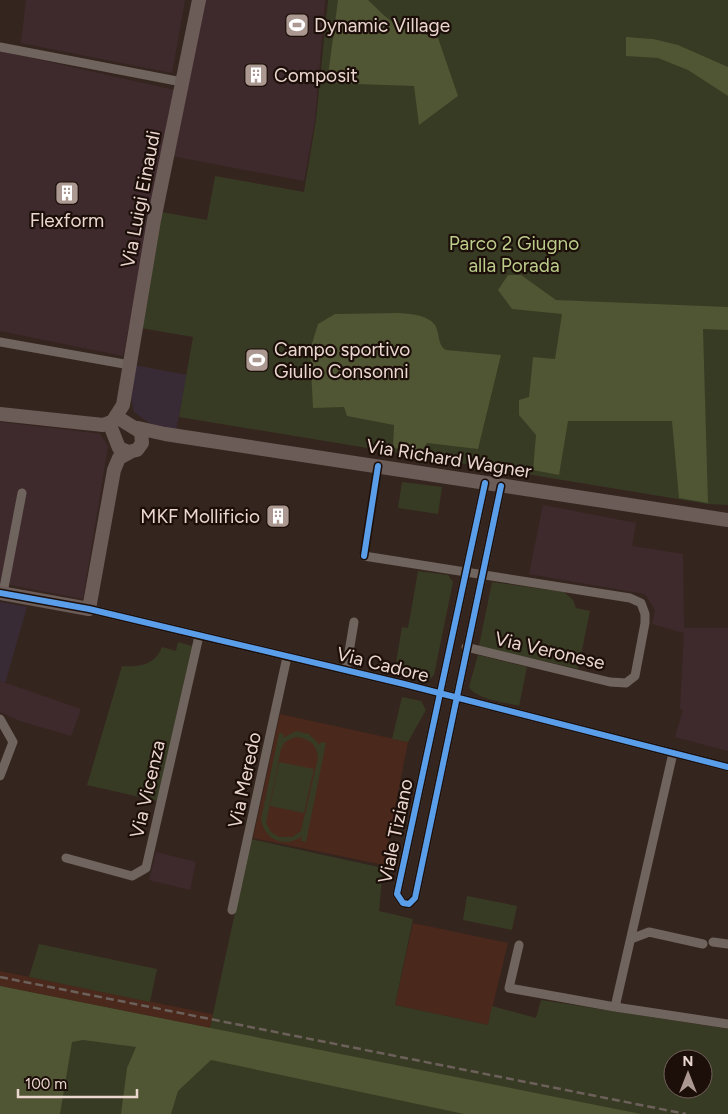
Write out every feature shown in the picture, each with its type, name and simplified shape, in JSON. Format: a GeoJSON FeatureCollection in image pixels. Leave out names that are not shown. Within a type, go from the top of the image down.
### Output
{"type":"FeatureCollection","features":[{"type":"Feature","properties":{"kind":"street","name":"Via Luigi Einaudi"},"geometry":{"type":"LineString","coordinates":[[112,421],[123,405],[154,220],[199,0]]}},
{"type":"Feature","properties":{"kind":"street"},"geometry":{"type":"LineString","coordinates":[[0,47],[182,82]]}},
{"type":"Feature","properties":{"kind":"street"},"geometry":{"type":"LineString","coordinates":[[0,342],[130,365]]}},
{"type":"Feature","properties":{"kind":"street"},"geometry":{"type":"LineString","coordinates":[[123,405],[127,419],[143,437],[135,450]]}},
{"type":"Feature","properties":{"kind":"street"},"geometry":{"type":"LineString","coordinates":[[0,414],[102,425],[112,421],[118,446],[122,450],[135,450]]}},
{"type":"Feature","properties":{"kind":"street","name":"Via Richard Wagner"},"geometry":{"type":"LineString","coordinates":[[112,421],[120,419],[136,428],[165,434],[728,520]]}},
{"type":"Feature","properties":{"kind":"street"},"geometry":{"type":"LineString","coordinates":[[22,493],[2,593],[89,609],[114,470],[119,458],[152,438],[165,434]]}},
{"type":"Feature","properties":{"kind":"street","name":"Viale Tiziano"},"geometry":{"type":"LineString","coordinates":[[485,483],[397,894],[403,903],[409,904],[415,898],[501,486]]}},
{"type":"Feature","properties":{"kind":"street"},"geometry":{"type":"LineString","coordinates":[[364,556],[482,574]]}},
{"type":"Feature","properties":{"kind":"street","name":"Via Veronese"},"geometry":{"type":"LineString","coordinates":[[466,647],[610,682],[626,683],[635,676],[645,623],[642,603],[630,598],[482,574]]}},
{"type":"Feature","properties":{"kind":"street","name":"Via Cadore"},"geometry":{"type":"LineString","coordinates":[[89,609],[346,670],[728,767]]}},
{"type":"Feature","properties":{"kind":"street"},"geometry":{"type":"LineString","coordinates":[[346,670],[354,622]]}},
{"type":"Feature","properties":{"kind":"street","name":"Via Vicenza"},"geometry":{"type":"LineString","coordinates":[[66,858],[132,876],[146,868],[198,636]]}},
{"type":"Feature","properties":{"kind":"street","name":"Via Meredo"},"geometry":{"type":"LineString","coordinates":[[232,910],[287,657]]}},
{"type":"Feature","properties":{"kind":"street"},"geometry":{"type":"LineString","coordinates":[[0,776],[13,742],[1,719]]}},
{"type":"Feature","properties":{"kind":"street"},"geometry":{"type":"LineString","coordinates":[[616,1007],[673,753]]}},
{"type":"Feature","properties":{"kind":"street"},"geometry":{"type":"LineString","coordinates":[[631,939],[648,932],[702,944]]}},
{"type":"Feature","properties":{"kind":"street"},"geometry":{"type":"LineString","coordinates":[[714,942],[728,944]]}},
{"type":"Feature","properties":{"kind":"street"},"geometry":{"type":"LineString","coordinates":[[519,945],[509,988],[728,1024]]}},
{"type":"Feature","properties":{"kind":"shaded area"},"geometry":{"type":"Polygon","coordinates":[[[26,0],[185,0],[172,73],[21,43],[26,0]]]}},
{"type":"Feature","properties":{"kind":"shaded area"},"geometry":{"type":"Polygon","coordinates":[[[206,0],[325,0],[315,120],[304,181],[172,156],[206,0]]]}},
{"type":"Feature","properties":{"kind":"shaded area"},"geometry":{"type":"Polygon","coordinates":[[[0,51],[174,90],[123,356],[0,331],[0,51]]]}},
{"type":"Feature","properties":{"kind":"shaded area"},"geometry":{"type":"Polygon","coordinates":[[[134,365],[187,375],[176,430],[149,423],[134,412],[130,392],[134,365]]]}},
{"type":"Feature","properties":{"kind":"shaded area"},"geometry":{"type":"Polygon","coordinates":[[[0,422],[100,434],[108,446],[83,599],[0,583],[0,422]]]}},
{"type":"Feature","properties":{"kind":"shaded area"},"geometry":{"type":"Polygon","coordinates":[[[543,505],[636,523],[632,546],[683,554],[684,628],[728,628],[728,751],[675,737],[683,710],[680,709],[684,633],[652,624],[655,610],[645,594],[529,574],[543,505]]]}},
{"type":"Feature","properties":{"kind":"shaded area"},"geometry":{"type":"Polygon","coordinates":[[[0,602],[27,607],[5,683],[0,681],[0,602]]]}},
{"type":"Feature","properties":{"kind":"shaded area"},"geometry":{"type":"Polygon","coordinates":[[[0,681],[81,709],[71,736],[20,721],[0,712],[0,681]]]}},
{"type":"Feature","properties":{"kind":"shaded area"},"geometry":{"type":"Polygon","coordinates":[[[280,714],[408,742],[384,865],[253,838],[280,714]]]}},
{"type":"Feature","properties":{"kind":"shaded area"},"geometry":{"type":"Polygon","coordinates":[[[156,852],[196,862],[190,890],[149,880],[156,852]]]}},
{"type":"Feature","properties":{"kind":"shaded area"},"geometry":{"type":"Polygon","coordinates":[[[413,923],[508,943],[488,1025],[395,1005],[413,923]]]}},
{"type":"Feature","properties":{"kind":"shaded area"},"geometry":{"type":"Polygon","coordinates":[[[0,971],[216,1015],[728,1114],[641,1114],[0,986],[0,971]]]}},
{"type":"Feature","properties":{"kind":"green space","name":"Parco 2 Giugno alla Porada"},"geometry":{"type":"Polygon","coordinates":[[[328,0],[728,0],[728,505],[708,504],[179,417],[193,337],[141,328],[161,212],[207,220],[215,176],[304,192],[316,120],[328,0]]]}},
{"type":"Feature","properties":{"kind":"green space"},"geometry":{"type":"Polygon","coordinates":[[[338,0],[368,0],[398,26],[406,30],[437,35],[458,96],[419,125],[414,86],[327,83],[338,0]]]}},
{"type":"Feature","properties":{"kind":"green space"},"geometry":{"type":"Polygon","coordinates":[[[626,37],[653,39],[678,45],[728,67],[728,96],[688,70],[658,58],[626,56],[626,37]]]}},
{"type":"Feature","properties":{"kind":"green space"},"geometry":{"type":"Polygon","coordinates":[[[508,275],[521,275],[556,300],[728,307],[728,330],[703,329],[708,503],[679,498],[672,421],[568,421],[559,475],[533,470],[536,435],[519,415],[519,400],[529,397],[533,357],[555,359],[562,314],[512,309],[498,290],[508,275]]]}},
{"type":"Feature","properties":{"kind":"green space"},"geometry":{"type":"Polygon","coordinates":[[[398,313],[418,315],[432,321],[437,328],[441,345],[446,350],[501,355],[478,449],[427,443],[421,453],[393,448],[394,425],[347,416],[344,407],[313,408],[310,350],[318,324],[335,314],[398,313]]]}},
{"type":"Feature","properties":{"kind":"green space"},"geometry":{"type":"Polygon","coordinates":[[[402,482],[442,487],[438,514],[398,508],[402,482]]]}},
{"type":"Feature","properties":{"kind":"green space"},"geometry":{"type":"Polygon","coordinates":[[[418,571],[448,575],[453,582],[434,675],[428,681],[394,674],[402,627],[408,628],[418,571]]]}},
{"type":"Feature","properties":{"kind":"green space"},"geometry":{"type":"Polygon","coordinates":[[[492,582],[564,592],[573,600],[576,608],[590,611],[578,669],[479,646],[492,582]]]}},
{"type":"Feature","properties":{"kind":"green space"},"geometry":{"type":"Polygon","coordinates":[[[178,642],[192,646],[157,801],[87,785],[122,666],[146,664],[155,658],[162,647],[176,651],[178,642]]]}},
{"type":"Feature","properties":{"kind":"green space"},"geometry":{"type":"Polygon","coordinates":[[[478,655],[527,667],[519,706],[485,698],[469,687],[478,655]]]}},
{"type":"Feature","properties":{"kind":"green space"},"geometry":{"type":"Polygon","coordinates":[[[402,697],[421,701],[426,710],[408,742],[392,739],[402,697]]]}},
{"type":"Feature","properties":{"kind":"green space"},"geometry":{"type":"Polygon","coordinates":[[[296,731],[309,734],[320,745],[321,742],[326,743],[306,842],[301,841],[302,836],[289,842],[283,842],[271,837],[266,832],[261,819],[279,733],[284,734],[283,738],[296,731]],[[295,737],[285,742],[281,749],[266,823],[271,832],[279,837],[292,837],[301,831],[318,758],[314,745],[308,740],[295,737]]]}},
{"type":"Feature","properties":{"kind":"green space"},"geometry":{"type":"Polygon","coordinates":[[[279,762],[314,769],[304,813],[270,806],[279,762]]]}},
{"type":"Feature","properties":{"kind":"green space"},"geometry":{"type":"Polygon","coordinates":[[[251,839],[383,868],[379,911],[413,919],[395,1005],[488,1025],[492,1006],[536,1018],[541,1000],[728,1029],[728,1114],[0,1114],[0,986],[210,1028],[251,839]]]}},
{"type":"Feature","properties":{"kind":"green space"},"geometry":{"type":"Polygon","coordinates":[[[467,896],[517,906],[512,930],[463,920],[467,896]]]}},
{"type":"Feature","properties":{"kind":"green space"},"geometry":{"type":"Polygon","coordinates":[[[39,944],[157,969],[150,1002],[29,977],[39,944]]]}},
{"type":"Feature","properties":{"kind":"green space"},"geometry":{"type":"Polygon","coordinates":[[[0,986],[641,1114],[464,1114],[211,1060],[178,1091],[171,1114],[121,1114],[127,1068],[136,1047],[83,1040],[72,1042],[60,1114],[0,1114],[0,986]]]}},
{"type":"Feature","properties":{"kind":"railway"},"geometry":{"type":"LineString","coordinates":[[0,977],[686,1114]]}},
{"type":"Feature","properties":{"kind":"cycle path"},"geometry":{"type":"LineString","coordinates":[[364,556],[378,466]]}},
{"type":"Feature","properties":{"kind":"cycle path"},"geometry":{"type":"LineString","coordinates":[[485,483],[397,894],[403,903],[409,904],[415,898],[501,486]]}},
{"type":"Feature","properties":{"kind":"cycle path"},"geometry":{"type":"LineString","coordinates":[[0,593],[89,609],[404,684],[728,767]]}},
{"type":"Feature","properties":{"kind":"place","name":"Dynamic Village"},"geometry":{"type":"Point","coordinates":[297,25]}},
{"type":"Feature","properties":{"kind":"place","name":"Composit"},"geometry":{"type":"Point","coordinates":[256,75]}},
{"type":"Feature","properties":{"kind":"place","name":"Flexform"},"geometry":{"type":"Point","coordinates":[67,193]}},
{"type":"Feature","properties":{"kind":"place","name":"Campo sportivo Giulio Consonni"},"geometry":{"type":"Point","coordinates":[257,360]}},
{"type":"Feature","properties":{"kind":"place","name":"MKF Mollificio"},"geometry":{"type":"Point","coordinates":[278,516]}}]}
